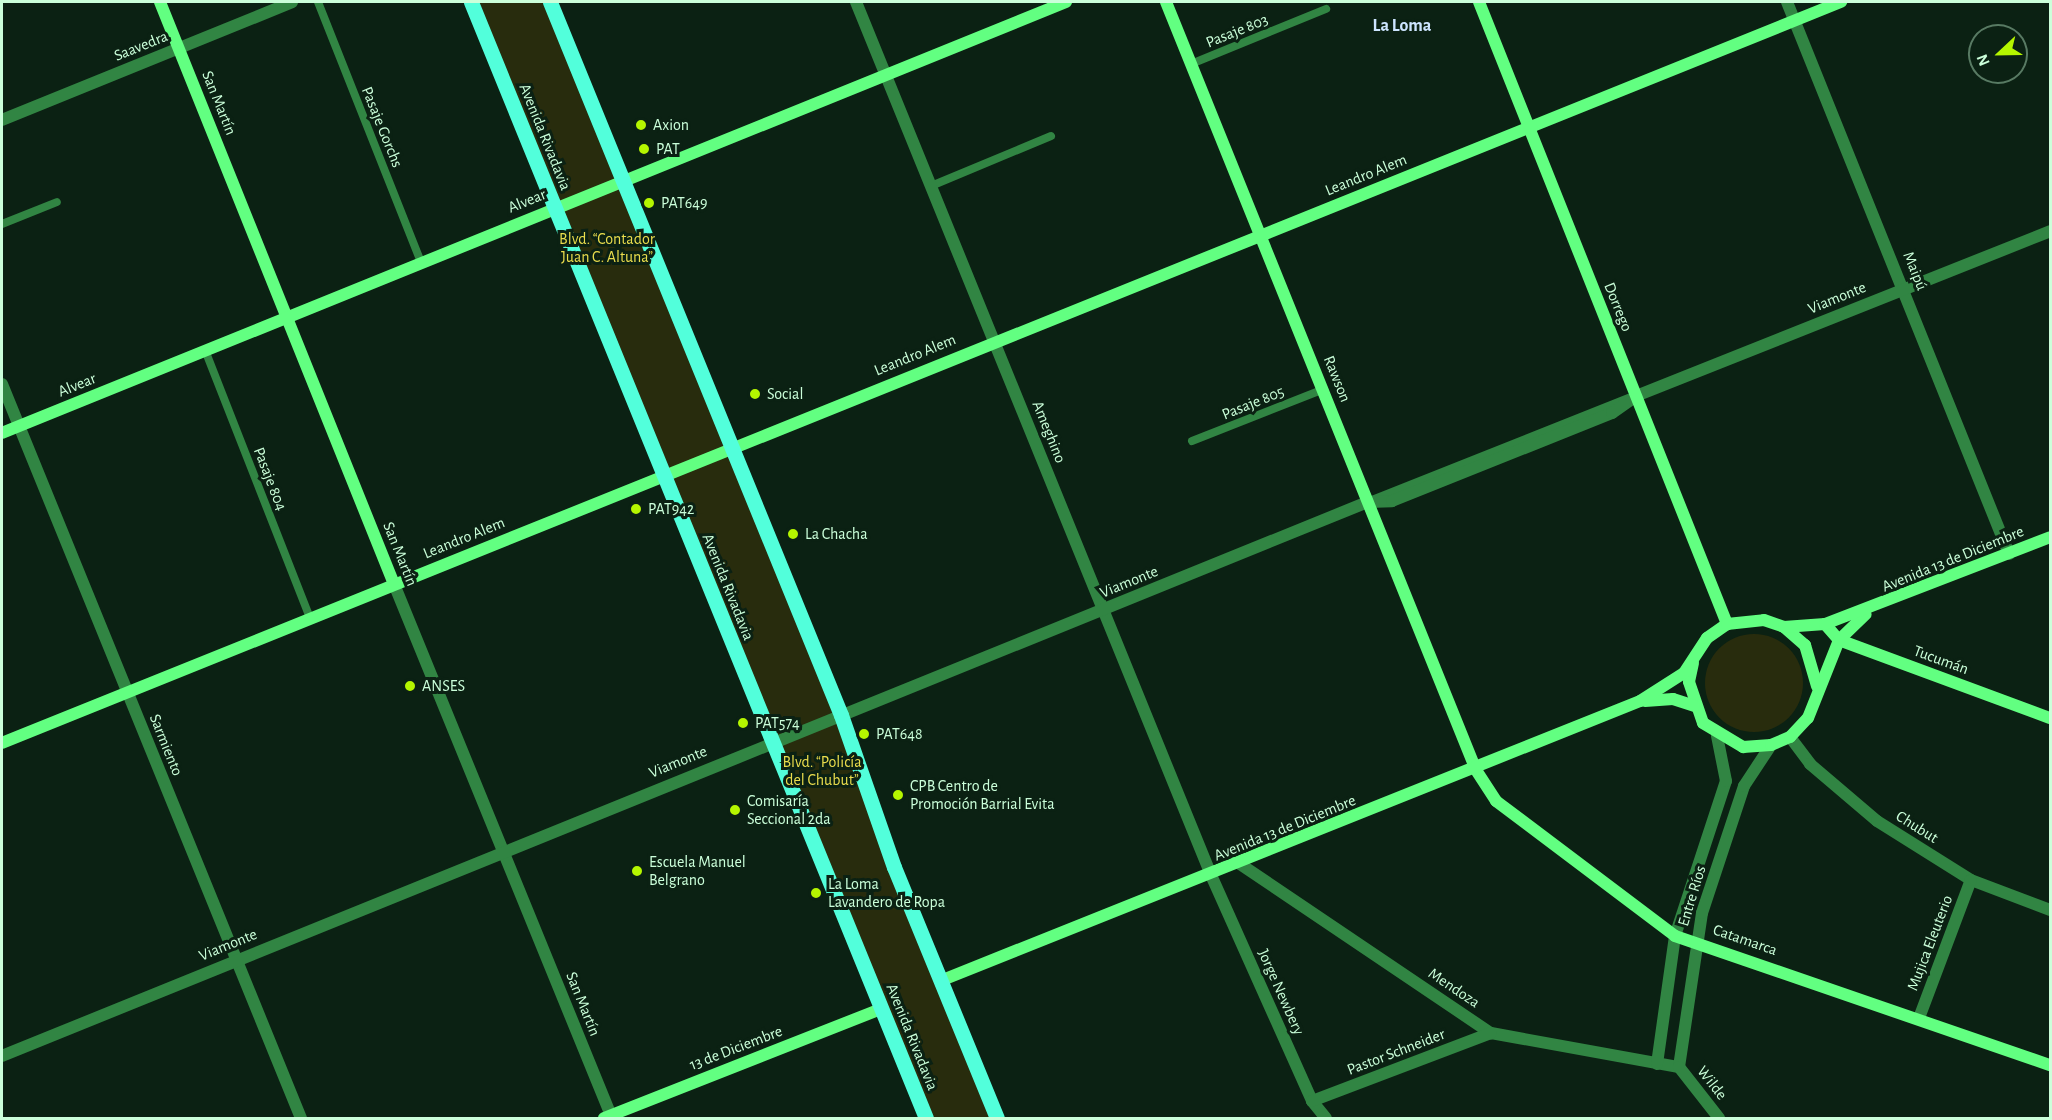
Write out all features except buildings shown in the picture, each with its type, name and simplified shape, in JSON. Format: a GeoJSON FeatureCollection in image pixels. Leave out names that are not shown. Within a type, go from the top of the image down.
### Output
{"type":"FeatureCollection","features":[{"type":"Feature","properties":{"kind":"main road","name":"San Martín"},"geometry":{"type":"LineString","coordinates":[[159,2],[394,584]]}},
{"type":"Feature","properties":{"kind":"main road","name":"Avenida Rivadavia"},"geometry":{"type":"LineString","coordinates":[[471,2],[926,1119]]}},
{"type":"Feature","properties":{"kind":"main road"},"geometry":{"type":"LineString","coordinates":[[550,2],[841,715],[940,981],[997,1119]]}},
{"type":"Feature","properties":{"kind":"main road","name":"Alvear"},"geometry":{"type":"LineString","coordinates":[[2,433],[1066,2]]}},
{"type":"Feature","properties":{"kind":"main road","name":"Rawson"},"geometry":{"type":"LineString","coordinates":[[1166,2],[1262,234],[1476,770]]}},
{"type":"Feature","properties":{"kind":"main road","name":"Dorrego"},"geometry":{"type":"LineString","coordinates":[[1479,2],[1727,624]]}},
{"type":"Feature","properties":{"kind":"main road","name":"Leandro Alem"},"geometry":{"type":"LineString","coordinates":[[2,743],[994,341],[1841,2]]}},
{"type":"Feature","properties":{"kind":"main road","name":"Avenida 13 de Diciembre"},"geometry":{"type":"LineString","coordinates":[[1869,611],[2050,537]]}},
{"type":"Feature","properties":{"kind":"main road"},"geometry":{"type":"LineString","coordinates":[[1784,627],[1825,624],[1869,611]]}},
{"type":"Feature","properties":{"kind":"main road"},"geometry":{"type":"LineString","coordinates":[[1694,658],[1689,682],[1694,706],[1717,736],[1743,747],[1771,746],[1790,736],[1808,718],[1839,640],[1869,611]]}},
{"type":"Feature","properties":{"kind":"main road"},"geometry":{"type":"LineString","coordinates":[[1640,701],[1673,682],[1694,658],[1707,638],[1727,624],[1764,620],[1784,627],[1805,645],[1816,668],[1817,694]]}},
{"type":"Feature","properties":{"kind":"main road","name":"Tucumán"},"geometry":{"type":"LineString","coordinates":[[1825,624],[1839,640],[2050,718]]}},
{"type":"Feature","properties":{"kind":"main road"},"geometry":{"type":"LineString","coordinates":[[1640,701],[1673,699],[1694,706]]}},
{"type":"Feature","properties":{"kind":"main road","name":"Avenida 13 de Diciembre"},"geometry":{"type":"LineString","coordinates":[[940,981],[1476,770],[1640,701]]}},
{"type":"Feature","properties":{"kind":"main road","name":"Catamarca"},"geometry":{"type":"LineString","coordinates":[[1476,770],[1496,801],[1676,936],[1696,940],[2050,1065]]}},
{"type":"Feature","properties":{"kind":"main road","name":"13 de Diciembre"},"geometry":{"type":"LineString","coordinates":[[609,1118],[881,1009]]}},
{"type":"Feature","properties":{"kind":"street","name":"Saavedra"},"geometry":{"type":"LineString","coordinates":[[2,120],[292,2]]}},
{"type":"Feature","properties":{"kind":"street","name":"Ameghino"},"geometry":{"type":"LineString","coordinates":[[856,2],[1211,875]]}},
{"type":"Feature","properties":{"kind":"street","name":"Maipú"},"geometry":{"type":"LineString","coordinates":[[1787,2],[2010,554]]}},
{"type":"Feature","properties":{"kind":"street","name":"Viamonte"},"geometry":{"type":"LineString","coordinates":[[2,1056],[772,741],[1104,610],[1368,502],[1392,501],[1612,413],[1636,396],[2050,231]]}},
{"type":"Feature","properties":{"kind":"street","name":"Sarmiento"},"geometry":{"type":"LineString","coordinates":[[2,384],[301,1119]]}},
{"type":"Feature","properties":{"kind":"street","name":"San Martín"},"geometry":{"type":"LineString","coordinates":[[394,584],[504,852],[609,1118]]}},
{"type":"Feature","properties":{"kind":"street","name":"Entre Ríos"},"geometry":{"type":"LineString","coordinates":[[1657,1064],[1676,936],[1726,781],[1717,736]]}},
{"type":"Feature","properties":{"kind":"street","name":"Chubut"},"geometry":{"type":"LineString","coordinates":[[1790,736],[1810,764],[1878,821],[1971,880],[2050,910]]}},
{"type":"Feature","properties":{"kind":"street","name":"Entre Ríos"},"geometry":{"type":"LineString","coordinates":[[1679,1068],[1696,940],[1744,786],[1771,746]]}},
{"type":"Feature","properties":{"kind":"street","name":"Mendoza"},"geometry":{"type":"LineString","coordinates":[[1240,864],[1491,1033],[1679,1068]]}},
{"type":"Feature","properties":{"kind":"street","name":"Jorge Newbery"},"geometry":{"type":"LineString","coordinates":[[1211,875],[1312,1101],[1326,1119]]}},
{"type":"Feature","properties":{"kind":"street","name":"Mujica Eleuterio"},"geometry":{"type":"LineString","coordinates":[[1919,1018],[1971,880]]}},
{"type":"Feature","properties":{"kind":"street","name":"Pastor Schneider"},"geometry":{"type":"LineString","coordinates":[[1312,1101],[1491,1033]]}},
{"type":"Feature","properties":{"kind":"street","name":"Wilde"},"geometry":{"type":"LineString","coordinates":[[1679,1068],[1719,1119]]}},
{"type":"Feature","properties":{"kind":"lane","name":"Pasaje Gorchs"},"geometry":{"type":"LineString","coordinates":[[318,2],[421,262]]}},
{"type":"Feature","properties":{"kind":"lane","name":"Pasaje 803"},"geometry":{"type":"LineString","coordinates":[[1191,64],[1326,9]]}},
{"type":"Feature","properties":{"kind":"lane"},"geometry":{"type":"LineString","coordinates":[[931,186],[1051,136]]}},
{"type":"Feature","properties":{"kind":"lane"},"geometry":{"type":"LineString","coordinates":[[2,224],[57,202]]}},
{"type":"Feature","properties":{"kind":"lane","name":"Pasaje 804"},"geometry":{"type":"LineString","coordinates":[[205,350],[310,618]]}},
{"type":"Feature","properties":{"kind":"lane","name":"Pasaje 805"},"geometry":{"type":"LineString","coordinates":[[1192,441],[1324,389]]}},
{"type":"Feature","properties":{"kind":"green space"},"geometry":{"type":"Polygon","coordinates":[[[471,2],[550,2],[997,1118],[926,1118],[471,2]]]}},
{"type":"Feature","properties":{"kind":"green space"},"geometry":{"type":"Polygon","coordinates":[[[1754,634],[1773,638],[1788,649],[1799,664],[1803,683],[1799,702],[1788,717],[1773,728],[1754,732],[1735,728],[1720,717],[1709,702],[1705,683],[1709,664],[1720,649],[1735,638],[1754,634]]]}},
{"type":"Feature","properties":{"kind":"place","name":"Axion"},"geometry":{"type":"Point","coordinates":[641,125]}},
{"type":"Feature","properties":{"kind":"place","name":"PAT"},"geometry":{"type":"Point","coordinates":[644,149]}},
{"type":"Feature","properties":{"kind":"place","name":"PAT649"},"geometry":{"type":"Point","coordinates":[649,203]}},
{"type":"Feature","properties":{"kind":"place","name":"Social"},"geometry":{"type":"Point","coordinates":[755,394]}},
{"type":"Feature","properties":{"kind":"place","name":"PAT942"},"geometry":{"type":"Point","coordinates":[636,509]}},
{"type":"Feature","properties":{"kind":"place","name":"La Chacha"},"geometry":{"type":"Point","coordinates":[793,534]}},
{"type":"Feature","properties":{"kind":"place","name":"ANSES"},"geometry":{"type":"Point","coordinates":[410,686]}},
{"type":"Feature","properties":{"kind":"place","name":"PAT574"},"geometry":{"type":"Point","coordinates":[743,723]}},
{"type":"Feature","properties":{"kind":"place","name":"PAT648"},"geometry":{"type":"Point","coordinates":[864,734]}},
{"type":"Feature","properties":{"kind":"place","name":"CPB Centro de Promoción Barrial Evita"},"geometry":{"type":"Point","coordinates":[898,795]}},
{"type":"Feature","properties":{"kind":"place","name":"Comisaría Seccional 2da"},"geometry":{"type":"Point","coordinates":[735,810]}},
{"type":"Feature","properties":{"kind":"place","name":"Escuela Manuel Belgrano"},"geometry":{"type":"Point","coordinates":[637,871]}},
{"type":"Feature","properties":{"kind":"place","name":"La Loma Lavandero de Ropa"},"geometry":{"type":"Point","coordinates":[816,893]}},
{"type":"Feature","properties":{"kind":"district","name":"La Loma"},"geometry":{"type":"Point","coordinates":[1402,26]}},
{"type":"Feature","properties":{"kind":"park label","name":"Blvd. “Contador Juan C. Altuna”"},"geometry":{"type":"Point","coordinates":[607,248]}},
{"type":"Feature","properties":{"kind":"park label","name":"Blvd. “Policía del Chubut”"},"geometry":{"type":"Point","coordinates":[822,771]}}]}
